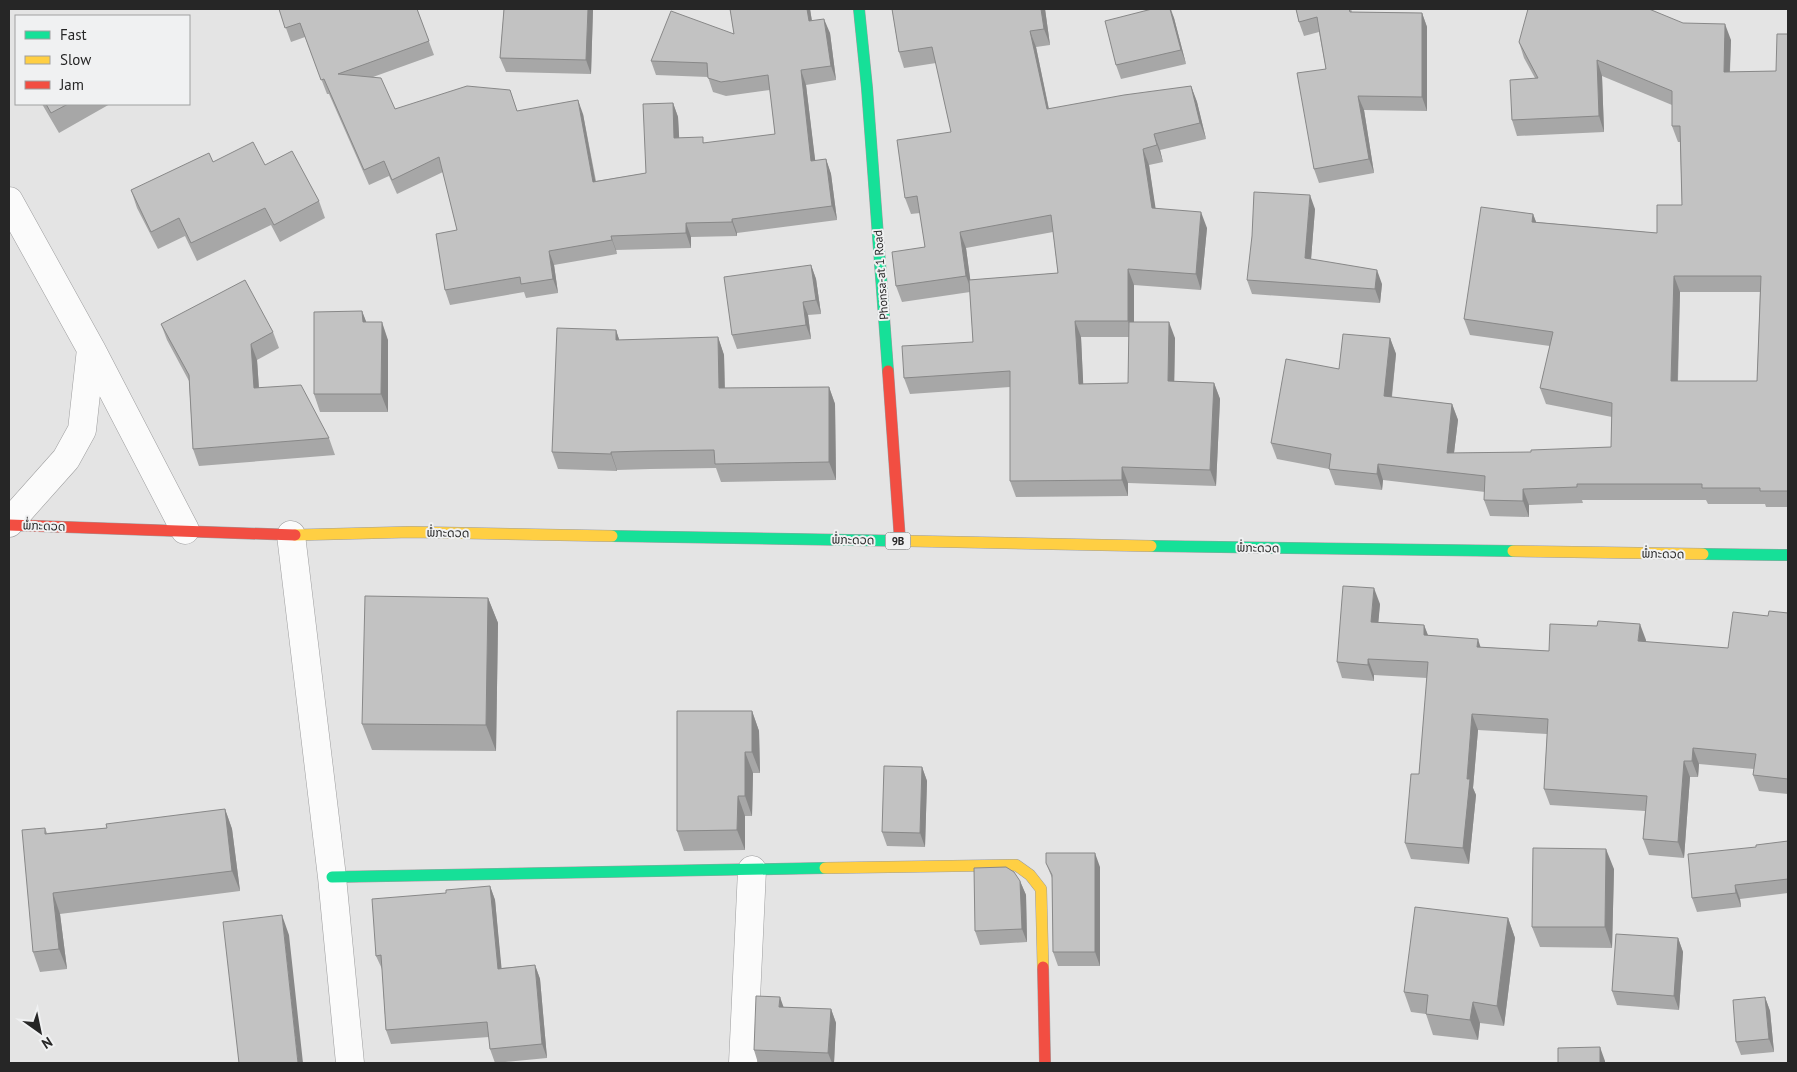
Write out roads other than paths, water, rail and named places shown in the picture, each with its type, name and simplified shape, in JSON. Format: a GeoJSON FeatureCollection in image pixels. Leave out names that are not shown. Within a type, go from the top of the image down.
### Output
{"type":"FeatureCollection","features":[{"type":"Feature","properties":{"kind":"main road","name":"Phonsa-at 1 Road"},"geometry":{"type":"LineString","coordinates":[[858,9],[867,88],[900,541]]}},
{"type":"Feature","properties":{"kind":"main road","name":"ພໍ່ກະດວດ"},"geometry":{"type":"LineString","coordinates":[[9,524],[291,535],[411,532],[1216,548],[1788,555]]}},
{"type":"Feature","properties":{"kind":"main road"},"geometry":{"type":"LineString","coordinates":[[332,877],[1016,865],[1030,875],[1041,890],[1045,1063]]}},
{"type":"Feature","properties":{"kind":"street"},"geometry":{"type":"LineString","coordinates":[[9,201],[91,349],[185,530]]}},
{"type":"Feature","properties":{"kind":"street"},"geometry":{"type":"LineString","coordinates":[[9,524],[66,459],[82,430],[91,349]]}},
{"type":"Feature","properties":{"kind":"street"},"geometry":{"type":"LineString","coordinates":[[291,535],[332,877],[350,1063]]}},
{"type":"Feature","properties":{"kind":"street"},"geometry":{"type":"LineString","coordinates":[[743,1063],[752,870]]}}]}
